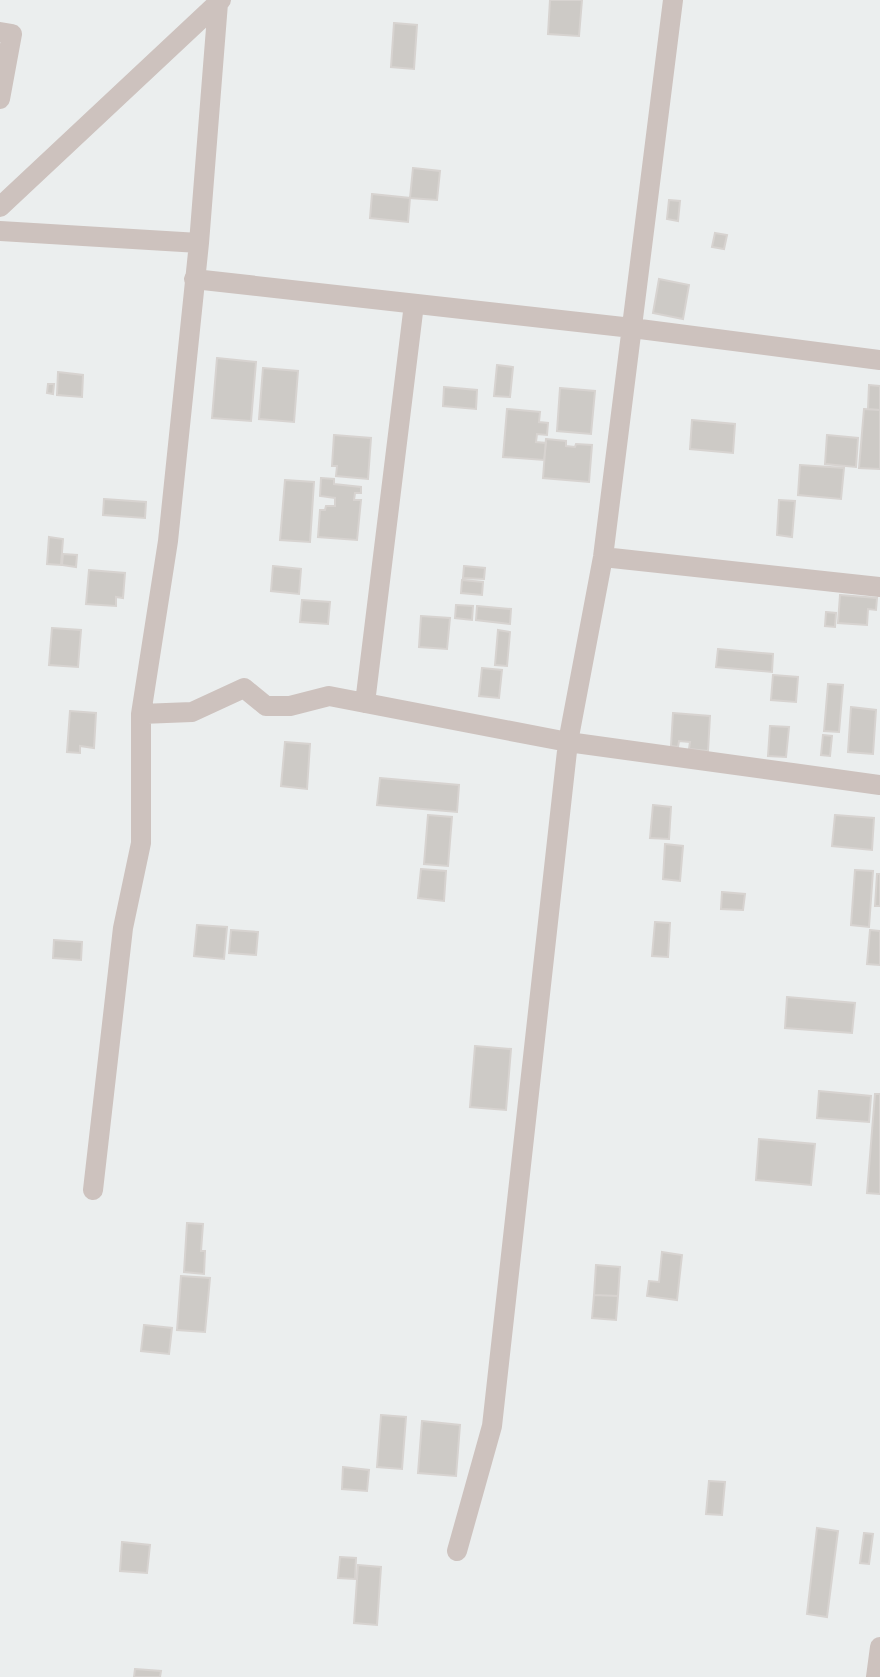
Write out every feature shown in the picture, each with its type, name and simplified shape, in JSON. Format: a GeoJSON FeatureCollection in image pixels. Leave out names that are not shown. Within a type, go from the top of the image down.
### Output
{"type":"FeatureCollection","features":[{"type":"Feature","properties":{"kind":"street"},"geometry":{"type":"LineString","coordinates":[[457,1551],[492,1426],[568,742],[603,557],[673,0]]}},
{"type":"Feature","properties":{"kind":"street"},"geometry":{"type":"LineString","coordinates":[[0,207],[220,2]]}},
{"type":"Feature","properties":{"kind":"street"},"geometry":{"type":"LineString","coordinates":[[93,1190],[123,928],[141,843],[141,714],[168,541],[220,2]]}},
{"type":"Feature","properties":{"kind":"street"},"geometry":{"type":"LineString","coordinates":[[0,32],[12,34],[0,99]]}},
{"type":"Feature","properties":{"kind":"street"},"geometry":{"type":"LineString","coordinates":[[0,231],[199,243]]}},
{"type":"Feature","properties":{"kind":"street"},"geometry":{"type":"LineString","coordinates":[[194,279],[632,328],[880,360]]}},
{"type":"Feature","properties":{"kind":"street"},"geometry":{"type":"LineString","coordinates":[[365,703],[414,304]]}},
{"type":"Feature","properties":{"kind":"street"},"geometry":{"type":"LineString","coordinates":[[603,557],[880,587]]}},
{"type":"Feature","properties":{"kind":"street"},"geometry":{"type":"LineString","coordinates":[[141,714],[192,712],[244,688],[266,706],[290,706],[329,696],[568,742],[880,785]]}},
{"type":"Feature","properties":{"kind":"street"},"geometry":{"type":"LineString","coordinates":[[876,1677],[880,1647]]}},
{"type":"Feature","properties":{"kind":"building"},"geometry":{"type":"Polygon","coordinates":[[[550,0],[582,0],[579,36],[548,34],[550,0]]]}},
{"type":"Feature","properties":{"kind":"building"},"geometry":{"type":"Polygon","coordinates":[[[394,23],[417,25],[414,69],[391,67],[394,23]]]}},
{"type":"Feature","properties":{"kind":"building"},"geometry":{"type":"Polygon","coordinates":[[[413,168],[440,171],[437,200],[410,198],[413,168]]]}},
{"type":"Feature","properties":{"kind":"building"},"geometry":{"type":"Polygon","coordinates":[[[372,194],[410,198],[408,222],[370,218],[372,194]]]}},
{"type":"Feature","properties":{"kind":"building"},"geometry":{"type":"Polygon","coordinates":[[[669,200],[680,201],[678,221],[667,219],[669,200]]]}},
{"type":"Feature","properties":{"kind":"building"},"geometry":{"type":"Polygon","coordinates":[[[715,233],[727,235],[724,249],[712,247],[715,233]]]}},
{"type":"Feature","properties":{"kind":"building"},"geometry":{"type":"Polygon","coordinates":[[[659,279],[689,285],[683,319],[653,313],[659,279]]]}},
{"type":"Feature","properties":{"kind":"building"},"geometry":{"type":"Polygon","coordinates":[[[217,358],[256,362],[251,421],[212,418],[217,358]]]}},
{"type":"Feature","properties":{"kind":"building"},"geometry":{"type":"Polygon","coordinates":[[[497,365],[513,367],[510,397],[494,396],[497,365]]]}},
{"type":"Feature","properties":{"kind":"building"},"geometry":{"type":"Polygon","coordinates":[[[263,368],[298,371],[294,422],[259,419],[263,368]]]}},
{"type":"Feature","properties":{"kind":"building"},"geometry":{"type":"Polygon","coordinates":[[[58,372],[83,375],[82,397],[57,395],[58,372]]]}},
{"type":"Feature","properties":{"kind":"building"},"geometry":{"type":"Polygon","coordinates":[[[48,384],[54,384],[53,394],[47,393],[48,384]]]}},
{"type":"Feature","properties":{"kind":"building"},"geometry":{"type":"Polygon","coordinates":[[[869,385],[880,386],[880,410],[868,409],[869,385]]]}},
{"type":"Feature","properties":{"kind":"building"},"geometry":{"type":"Polygon","coordinates":[[[444,387],[477,390],[476,409],[443,406],[444,387]]]}},
{"type":"Feature","properties":{"kind":"building"},"geometry":{"type":"Polygon","coordinates":[[[560,388],[595,391],[591,434],[557,431],[560,388]]]}},
{"type":"Feature","properties":{"kind":"building"},"geometry":{"type":"Polygon","coordinates":[[[507,409],[540,412],[539,422],[548,423],[547,435],[537,434],[536,442],[546,443],[544,460],[503,457],[507,409]]]}},
{"type":"Feature","properties":{"kind":"building"},"geometry":{"type":"Polygon","coordinates":[[[864,409],[880,410],[880,469],[859,468],[864,409]]]}},
{"type":"Feature","properties":{"kind":"building"},"geometry":{"type":"Polygon","coordinates":[[[692,420],[735,424],[733,453],[690,449],[692,420]]]}},
{"type":"Feature","properties":{"kind":"building"},"geometry":{"type":"Polygon","coordinates":[[[334,435],[371,438],[368,479],[336,476],[337,466],[332,466],[334,435]]]}},
{"type":"Feature","properties":{"kind":"building"},"geometry":{"type":"Polygon","coordinates":[[[827,435],[858,438],[856,467],[825,464],[827,435]]]}},
{"type":"Feature","properties":{"kind":"building"},"geometry":{"type":"Polygon","coordinates":[[[546,439],[566,441],[566,446],[592,445],[589,482],[543,478],[546,439]]]}},
{"type":"Feature","properties":{"kind":"building"},"geometry":{"type":"Polygon","coordinates":[[[800,465],[844,468],[841,499],[798,495],[800,465]]]}},
{"type":"Feature","properties":{"kind":"building"},"geometry":{"type":"Polygon","coordinates":[[[321,478],[334,479],[334,484],[361,487],[361,493],[355,493],[354,500],[361,500],[357,540],[318,537],[320,510],[335,506],[335,498],[320,496],[321,478]]]}},
{"type":"Feature","properties":{"kind":"building"},"geometry":{"type":"Polygon","coordinates":[[[285,480],[314,482],[310,542],[280,540],[285,480]]]}},
{"type":"Feature","properties":{"kind":"building"},"geometry":{"type":"Polygon","coordinates":[[[104,499],[146,502],[145,518],[103,515],[104,499]]]}},
{"type":"Feature","properties":{"kind":"building"},"geometry":{"type":"Polygon","coordinates":[[[779,500],[795,501],[792,537],[777,535],[779,500]]]}},
{"type":"Feature","properties":{"kind":"building"},"geometry":{"type":"Polygon","coordinates":[[[49,537],[63,539],[61,565],[47,564],[49,537]]]}},
{"type":"Feature","properties":{"kind":"building"},"geometry":{"type":"Polygon","coordinates":[[[63,554],[77,555],[76,567],[62,565],[63,554]]]}},
{"type":"Feature","properties":{"kind":"building"},"geometry":{"type":"Polygon","coordinates":[[[273,566],[301,569],[299,594],[271,591],[273,566]]]}},
{"type":"Feature","properties":{"kind":"building"},"geometry":{"type":"Polygon","coordinates":[[[464,566],[485,568],[484,579],[463,578],[464,566]]]}},
{"type":"Feature","properties":{"kind":"building"},"geometry":{"type":"Polygon","coordinates":[[[89,570],[125,573],[123,598],[116,597],[116,606],[86,604],[89,570]]]}},
{"type":"Feature","properties":{"kind":"building"},"geometry":{"type":"Polygon","coordinates":[[[462,580],[483,582],[482,595],[461,593],[462,580]]]}},
{"type":"Feature","properties":{"kind":"building"},"geometry":{"type":"Polygon","coordinates":[[[840,595],[877,598],[876,610],[868,609],[867,625],[838,623],[840,595]]]}},
{"type":"Feature","properties":{"kind":"building"},"geometry":{"type":"Polygon","coordinates":[[[302,600],[330,602],[328,624],[300,622],[302,600]]]}},
{"type":"Feature","properties":{"kind":"building"},"geometry":{"type":"Polygon","coordinates":[[[456,605],[473,606],[472,620],[455,618],[456,605]]]}},
{"type":"Feature","properties":{"kind":"building"},"geometry":{"type":"Polygon","coordinates":[[[477,606],[511,609],[510,624],[476,620],[477,606]]]}},
{"type":"Feature","properties":{"kind":"building"},"geometry":{"type":"Polygon","coordinates":[[[826,612],[836,613],[835,627],[825,626],[826,612]]]}},
{"type":"Feature","properties":{"kind":"building"},"geometry":{"type":"Polygon","coordinates":[[[421,616],[450,618],[447,649],[419,647],[421,616]]]}},
{"type":"Feature","properties":{"kind":"building"},"geometry":{"type":"Polygon","coordinates":[[[52,628],[81,630],[78,667],[49,665],[52,628]]]}},
{"type":"Feature","properties":{"kind":"building"},"geometry":{"type":"Polygon","coordinates":[[[498,630],[510,632],[507,666],[495,665],[498,630]]]}},
{"type":"Feature","properties":{"kind":"building"},"geometry":{"type":"Polygon","coordinates":[[[718,649],[773,654],[772,672],[716,667],[718,649]]]}},
{"type":"Feature","properties":{"kind":"building"},"geometry":{"type":"Polygon","coordinates":[[[482,668],[502,670],[499,698],[479,696],[482,668]]]}},
{"type":"Feature","properties":{"kind":"building"},"geometry":{"type":"Polygon","coordinates":[[[773,675],[798,677],[796,702],[771,700],[773,675]]]}},
{"type":"Feature","properties":{"kind":"building"},"geometry":{"type":"Polygon","coordinates":[[[828,684],[843,685],[839,732],[824,731],[828,684]]]}},
{"type":"Feature","properties":{"kind":"building"},"geometry":{"type":"Polygon","coordinates":[[[851,707],[876,710],[873,754],[848,752],[851,707]]]}},
{"type":"Feature","properties":{"kind":"building"},"geometry":{"type":"Polygon","coordinates":[[[70,711],[96,713],[94,748],[80,746],[80,753],[67,752],[70,711]]]}},
{"type":"Feature","properties":{"kind":"building"},"geometry":{"type":"Polygon","coordinates":[[[673,713],[710,716],[708,751],[689,749],[690,742],[679,741],[678,747],[671,746],[673,713]]]}},
{"type":"Feature","properties":{"kind":"building"},"geometry":{"type":"Polygon","coordinates":[[[770,726],[789,727],[786,757],[768,756],[770,726]]]}},
{"type":"Feature","properties":{"kind":"building"},"geometry":{"type":"Polygon","coordinates":[[[823,735],[832,736],[830,756],[821,755],[823,735]]]}},
{"type":"Feature","properties":{"kind":"building"},"geometry":{"type":"Polygon","coordinates":[[[285,742],[310,744],[307,789],[281,786],[285,742]]]}},
{"type":"Feature","properties":{"kind":"building"},"geometry":{"type":"Polygon","coordinates":[[[380,778],[459,785],[457,812],[377,805],[380,778]]]}},
{"type":"Feature","properties":{"kind":"building"},"geometry":{"type":"Polygon","coordinates":[[[653,805],[671,807],[669,839],[650,838],[653,805]]]}},
{"type":"Feature","properties":{"kind":"building"},"geometry":{"type":"Polygon","coordinates":[[[428,815],[452,817],[448,866],[424,864],[428,815]]]}},
{"type":"Feature","properties":{"kind":"building"},"geometry":{"type":"Polygon","coordinates":[[[835,815],[874,818],[872,850],[832,846],[835,815]]]}},
{"type":"Feature","properties":{"kind":"building"},"geometry":{"type":"Polygon","coordinates":[[[665,844],[683,846],[680,881],[663,879],[665,844]]]}},
{"type":"Feature","properties":{"kind":"building"},"geometry":{"type":"Polygon","coordinates":[[[421,869],[446,871],[444,901],[418,898],[421,869]]]}},
{"type":"Feature","properties":{"kind":"building"},"geometry":{"type":"Polygon","coordinates":[[[855,870],[873,871],[869,927],[851,925],[855,870]]]}},
{"type":"Feature","properties":{"kind":"building"},"geometry":{"type":"Polygon","coordinates":[[[877,874],[880,874],[880,906],[875,906],[877,874]]]}},
{"type":"Feature","properties":{"kind":"building"},"geometry":{"type":"Polygon","coordinates":[[[722,892],[745,894],[743,910],[721,909],[722,892]]]}},
{"type":"Feature","properties":{"kind":"building"},"geometry":{"type":"Polygon","coordinates":[[[655,922],[670,923],[668,957],[652,956],[655,922]]]}},
{"type":"Feature","properties":{"kind":"building"},"geometry":{"type":"Polygon","coordinates":[[[197,925],[227,927],[224,959],[194,956],[197,925]]]}},
{"type":"Feature","properties":{"kind":"building"},"geometry":{"type":"Polygon","coordinates":[[[231,930],[258,932],[256,955],[229,953],[231,930]]]}},
{"type":"Feature","properties":{"kind":"building"},"geometry":{"type":"Polygon","coordinates":[[[870,930],[880,931],[880,965],[867,964],[870,930]]]}},
{"type":"Feature","properties":{"kind":"building"},"geometry":{"type":"Polygon","coordinates":[[[54,940],[82,942],[81,960],[53,958],[54,940]]]}},
{"type":"Feature","properties":{"kind":"building"},"geometry":{"type":"Polygon","coordinates":[[[787,997],[855,1003],[852,1033],[785,1028],[787,997]]]}},
{"type":"Feature","properties":{"kind":"building"},"geometry":{"type":"Polygon","coordinates":[[[475,1046],[511,1049],[506,1110],[470,1107],[475,1046]]]}},
{"type":"Feature","properties":{"kind":"building"},"geometry":{"type":"Polygon","coordinates":[[[819,1091],[871,1096],[869,1122],[817,1118],[819,1091]]]}},
{"type":"Feature","properties":{"kind":"building"},"geometry":{"type":"Polygon","coordinates":[[[875,1094],[880,1094],[880,1194],[867,1193],[875,1094]]]}},
{"type":"Feature","properties":{"kind":"building"},"geometry":{"type":"Polygon","coordinates":[[[759,1139],[815,1144],[811,1185],[756,1180],[759,1139]]]}},
{"type":"Feature","properties":{"kind":"building"},"geometry":{"type":"Polygon","coordinates":[[[187,1223],[203,1224],[201,1251],[205,1251],[204,1274],[184,1272],[187,1223]]]}},
{"type":"Feature","properties":{"kind":"building"},"geometry":{"type":"Polygon","coordinates":[[[662,1252],[682,1255],[677,1300],[647,1296],[649,1281],[659,1282],[662,1252]]]}},
{"type":"Feature","properties":{"kind":"building"},"geometry":{"type":"Polygon","coordinates":[[[596,1265],[620,1267],[618,1296],[594,1295],[596,1265]]]}},
{"type":"Feature","properties":{"kind":"building"},"geometry":{"type":"Polygon","coordinates":[[[181,1276],[210,1278],[205,1332],[177,1330],[181,1276]]]}},
{"type":"Feature","properties":{"kind":"building"},"geometry":{"type":"Polygon","coordinates":[[[594,1295],[618,1296],[616,1320],[592,1318],[594,1295]]]}},
{"type":"Feature","properties":{"kind":"building"},"geometry":{"type":"Polygon","coordinates":[[[144,1325],[172,1328],[169,1354],[141,1351],[144,1325]]]}},
{"type":"Feature","properties":{"kind":"building"},"geometry":{"type":"Polygon","coordinates":[[[381,1415],[406,1417],[402,1469],[377,1467],[381,1415]]]}},
{"type":"Feature","properties":{"kind":"building"},"geometry":{"type":"Polygon","coordinates":[[[422,1421],[460,1425],[456,1476],[418,1473],[422,1421]]]}},
{"type":"Feature","properties":{"kind":"building"},"geometry":{"type":"Polygon","coordinates":[[[343,1467],[369,1470],[367,1491],[342,1489],[343,1467]]]}},
{"type":"Feature","properties":{"kind":"building"},"geometry":{"type":"Polygon","coordinates":[[[709,1481],[725,1482],[722,1515],[706,1514],[709,1481]]]}},
{"type":"Feature","properties":{"kind":"building"},"geometry":{"type":"Polygon","coordinates":[[[817,1528],[838,1531],[827,1617],[807,1614],[817,1528]]]}},
{"type":"Feature","properties":{"kind":"building"},"geometry":{"type":"Polygon","coordinates":[[[864,1533],[873,1534],[869,1564],[860,1563],[864,1533]]]}},
{"type":"Feature","properties":{"kind":"building"},"geometry":{"type":"Polygon","coordinates":[[[122,1542],[150,1545],[147,1573],[120,1571],[122,1542]]]}},
{"type":"Feature","properties":{"kind":"building"},"geometry":{"type":"Polygon","coordinates":[[[340,1557],[356,1558],[355,1579],[338,1578],[340,1557]]]}},
{"type":"Feature","properties":{"kind":"building"},"geometry":{"type":"Polygon","coordinates":[[[358,1565],[381,1567],[377,1625],[354,1623],[358,1565]]]}},
{"type":"Feature","properties":{"kind":"building"},"geometry":{"type":"Polygon","coordinates":[[[135,1669],[161,1671],[160,1677],[134,1677],[135,1669]]]}}]}
